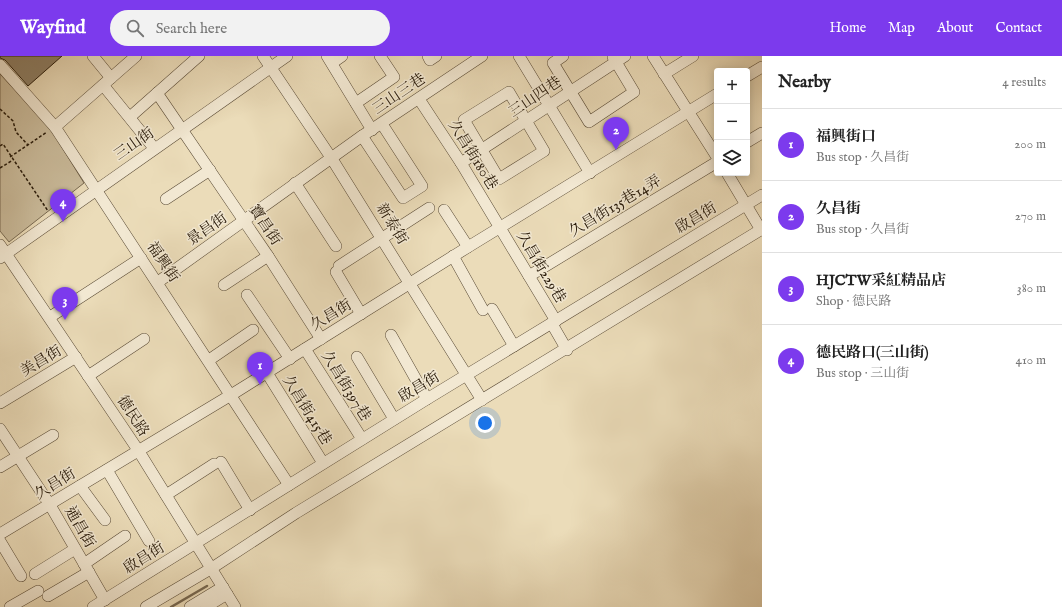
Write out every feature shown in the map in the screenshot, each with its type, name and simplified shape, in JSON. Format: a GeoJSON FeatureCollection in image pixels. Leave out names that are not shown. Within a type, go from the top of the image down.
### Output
{"type":"FeatureCollection","features":[{"type":"Feature","properties":{"kind":"street"},"geometry":{"type":"LineString","coordinates":[[94,56],[107,81],[130,117],[154,148]]}},
{"type":"Feature","properties":{"kind":"street"},"geometry":{"type":"LineString","coordinates":[[55,126],[136,56]]}},
{"type":"Feature","properties":{"kind":"street"},"geometry":{"type":"LineString","coordinates":[[130,117],[199,56]]}},
{"type":"Feature","properties":{"kind":"street","name":"新泰街"},"geometry":{"type":"LineString","coordinates":[[263,56],[272,67],[383,238],[482,400]]}},
{"type":"Feature","properties":{"kind":"street","name":"三山街"},"geometry":{"type":"LineString","coordinates":[[2,252],[96,190],[287,56]]}},
{"type":"Feature","properties":{"kind":"street"},"geometry":{"type":"LineString","coordinates":[[342,56],[330,60],[372,130]]}},
{"type":"Feature","properties":{"kind":"street"},"geometry":{"type":"LineString","coordinates":[[356,104],[394,77],[380,56]]}},
{"type":"Feature","properties":{"kind":"street"},"geometry":{"type":"LineString","coordinates":[[428,56],[430,60],[436,56]]}},
{"type":"Feature","properties":{"kind":"street"},"geometry":{"type":"LineString","coordinates":[[519,56],[590,173]]}},
{"type":"Feature","properties":{"kind":"street"},"geometry":{"type":"LineString","coordinates":[[563,56],[553,63],[589,122],[634,92],[618,58]]}},
{"type":"Feature","properties":{"kind":"street"},"geometry":{"type":"LineString","coordinates":[[652,56],[714,152]]}},
{"type":"Feature","properties":{"kind":"street"},"geometry":{"type":"LineString","coordinates":[[664,74],[693,56]]}},
{"type":"Feature","properties":{"kind":"street","name":"三山三巷"},"geometry":{"type":"LineString","coordinates":[[332,159],[362,136],[419,99],[475,58]]}},
{"type":"Feature","properties":{"kind":"street","name":"三山四巷"},"geometry":{"type":"LineString","coordinates":[[461,163],[550,106],[618,58]]}},
{"type":"Feature","properties":{"kind":"street","name":"福興街"},"geometry":{"type":"LineString","coordinates":[[0,65],[55,126],[209,360],[289,485]]}},
{"type":"Feature","properties":{"kind":"street"},"geometry":{"type":"LineString","coordinates":[[750,74],[762,67]]}},
{"type":"Feature","properties":{"kind":"street"},"geometry":{"type":"LineString","coordinates":[[509,92],[527,121],[544,150],[499,179],[464,120],[509,92]]}},
{"type":"Feature","properties":{"kind":"street","name":"寶昌街"},"geometry":{"type":"LineString","coordinates":[[157,93],[268,256],[321,339]]}},
{"type":"Feature","properties":{"kind":"street","name":"久昌街"},"geometry":{"type":"LineString","coordinates":[[0,534],[290,359],[453,256],[714,96]]}},
{"type":"Feature","properties":{"kind":"street","name":"久昌街180巷"},"geometry":{"type":"LineString","coordinates":[[419,99],[461,163],[500,227]]}},
{"type":"Feature","properties":{"kind":"street"},"geometry":{"type":"LineString","coordinates":[[362,136],[403,198],[422,186],[382,124]]}},
{"type":"Feature","properties":{"kind":"street"},"geometry":{"type":"LineString","coordinates":[[750,140],[762,133]]}},
{"type":"Feature","properties":{"kind":"street","name":"景昌街"},"geometry":{"type":"LineString","coordinates":[[158,282],[295,183],[332,159]]}},
{"type":"Feature","properties":{"kind":"street","name":"久昌街135巷14弄"},"geometry":{"type":"LineString","coordinates":[[529,276],[714,164]]}},
{"type":"Feature","properties":{"kind":"street"},"geometry":{"type":"LineString","coordinates":[[166,199],[210,170]]}},
{"type":"Feature","properties":{"kind":"street"},"geometry":{"type":"LineString","coordinates":[[146,607],[212,568],[296,513],[567,350],[762,229],[729,176]]}},
{"type":"Feature","properties":{"kind":"street"},"geometry":{"type":"LineString","coordinates":[[295,183],[336,246]]}},
{"type":"Feature","properties":{"kind":"street","name":"啟昌街"},"geometry":{"type":"LineString","coordinates":[[93,607],[394,419],[762,195]]}},
{"type":"Feature","properties":{"kind":"street"},"geometry":{"type":"LineString","coordinates":[[361,314],[338,269],[429,208]]}},
{"type":"Feature","properties":{"kind":"street"},"geometry":{"type":"LineString","coordinates":[[444,210],[468,247]]}},
{"type":"Feature","properties":{"kind":"street","name":"久昌街229巷"},"geometry":{"type":"LineString","coordinates":[[500,227],[529,276],[554,322],[567,350]]}},
{"type":"Feature","properties":{"kind":"street","name":"德民路"},"geometry":{"type":"LineString","coordinates":[[2,252],[50,317],[138,450],[212,568],[232,606]]}},
{"type":"Feature","properties":{"kind":"street"},"geometry":{"type":"LineString","coordinates":[[224,285],[268,256]]}},
{"type":"Feature","properties":{"kind":"street"},"geometry":{"type":"LineString","coordinates":[[453,256],[487,309],[514,346]]}},
{"type":"Feature","properties":{"kind":"street"},"geometry":{"type":"LineString","coordinates":[[50,317],[141,258]]}},
{"type":"Feature","properties":{"kind":"street"},"geometry":{"type":"LineString","coordinates":[[248,295],[290,359]]}},
{"type":"Feature","properties":{"kind":"street"},"geometry":{"type":"LineString","coordinates":[[209,360],[253,330]]}},
{"type":"Feature","properties":{"kind":"street"},"geometry":{"type":"LineString","coordinates":[[391,335],[427,399]]}},
{"type":"Feature","properties":{"kind":"street"},"geometry":{"type":"LineString","coordinates":[[88,376],[144,339]]}},
{"type":"Feature","properties":{"kind":"street","name":"久昌街397巷"},"geometry":{"type":"LineString","coordinates":[[305,349],[362,439]]}},
{"type":"Feature","properties":{"kind":"street","name":"美昌街"},"geometry":{"type":"LineString","coordinates":[[0,403],[76,357]]}},
{"type":"Feature","properties":{"kind":"street"},"geometry":{"type":"LineString","coordinates":[[357,357],[394,419]]}},
{"type":"Feature","properties":{"kind":"street","name":"久昌街415巷"},"geometry":{"type":"LineString","coordinates":[[267,373],[323,463]]}},
{"type":"Feature","properties":{"kind":"street","name":"通昌街"},"geometry":{"type":"LineString","coordinates":[[0,429],[50,505],[105,600]]}},
{"type":"Feature","properties":{"kind":"street"},"geometry":{"type":"LineString","coordinates":[[0,467],[53,435]]}},
{"type":"Feature","properties":{"kind":"street"},"geometry":{"type":"LineString","coordinates":[[166,495],[217,463],[250,510]]}},
{"type":"Feature","properties":{"kind":"street"},"geometry":{"type":"LineString","coordinates":[[106,470],[149,541]]}},
{"type":"Feature","properties":{"kind":"street"},"geometry":{"type":"LineString","coordinates":[[80,486],[105,520]]}},
{"type":"Feature","properties":{"kind":"street"},"geometry":{"type":"LineString","coordinates":[[10,607],[43,594],[86,568],[125,536]]}},
{"type":"Feature","properties":{"kind":"street"},"geometry":{"type":"LineString","coordinates":[[0,541],[21,576]]}},
{"type":"Feature","properties":{"kind":"street"},"geometry":{"type":"LineString","coordinates":[[35,574],[76,549]]}},
{"type":"Feature","properties":{"kind":"street"},"geometry":{"type":"LineString","coordinates":[[190,607],[225,591]]}},
{"type":"Feature","properties":{"kind":"street"},"geometry":{"type":"LineString","coordinates":[[206,607],[225,591]]}},
{"type":"Feature","properties":{"kind":"path"},"geometry":{"type":"LineString","coordinates":[[0,109],[13,121],[16,132],[28,145]]}},
{"type":"Feature","properties":{"kind":"path"},"geometry":{"type":"LineString","coordinates":[[10,157],[55,126]]}},
{"type":"Feature","properties":{"kind":"path"},"geometry":{"type":"LineString","coordinates":[[0,146],[3,144],[10,157],[48,211]]}},
{"type":"Feature","properties":{"kind":"path"},"geometry":{"type":"LineString","coordinates":[[0,168],[13,160]]}},
{"type":"Feature","properties":{"kind":"shaded area"},"geometry":{"type":"Polygon","coordinates":[[[0,74],[49,126],[84,183],[9,242],[0,231],[0,74]]]}},
{"type":"Feature","properties":{"kind":"building"},"geometry":{"type":"Polygon","coordinates":[[[0,56],[62,56],[28,86],[5,60],[0,58],[0,56]]]}},
{"type":"Feature","properties":{"kind":"waterway"},"geometry":{"type":"LineString","coordinates":[[171,607],[207,586]]}},
{"type":"Feature","properties":{"kind":"place","name":"久昌街"},"geometry":{"type":"Point","coordinates":[616,150]}},
{"type":"Feature","properties":{"kind":"place","name":"德民路口(三山街)"},"geometry":{"type":"Point","coordinates":[63,222]}},
{"type":"Feature","properties":{"kind":"place","name":"HJCTW采紅精品店"},"geometry":{"type":"Point","coordinates":[65,320]}},
{"type":"Feature","properties":{"kind":"place","name":"福興街口"},"geometry":{"type":"Point","coordinates":[260,385]}}]}
